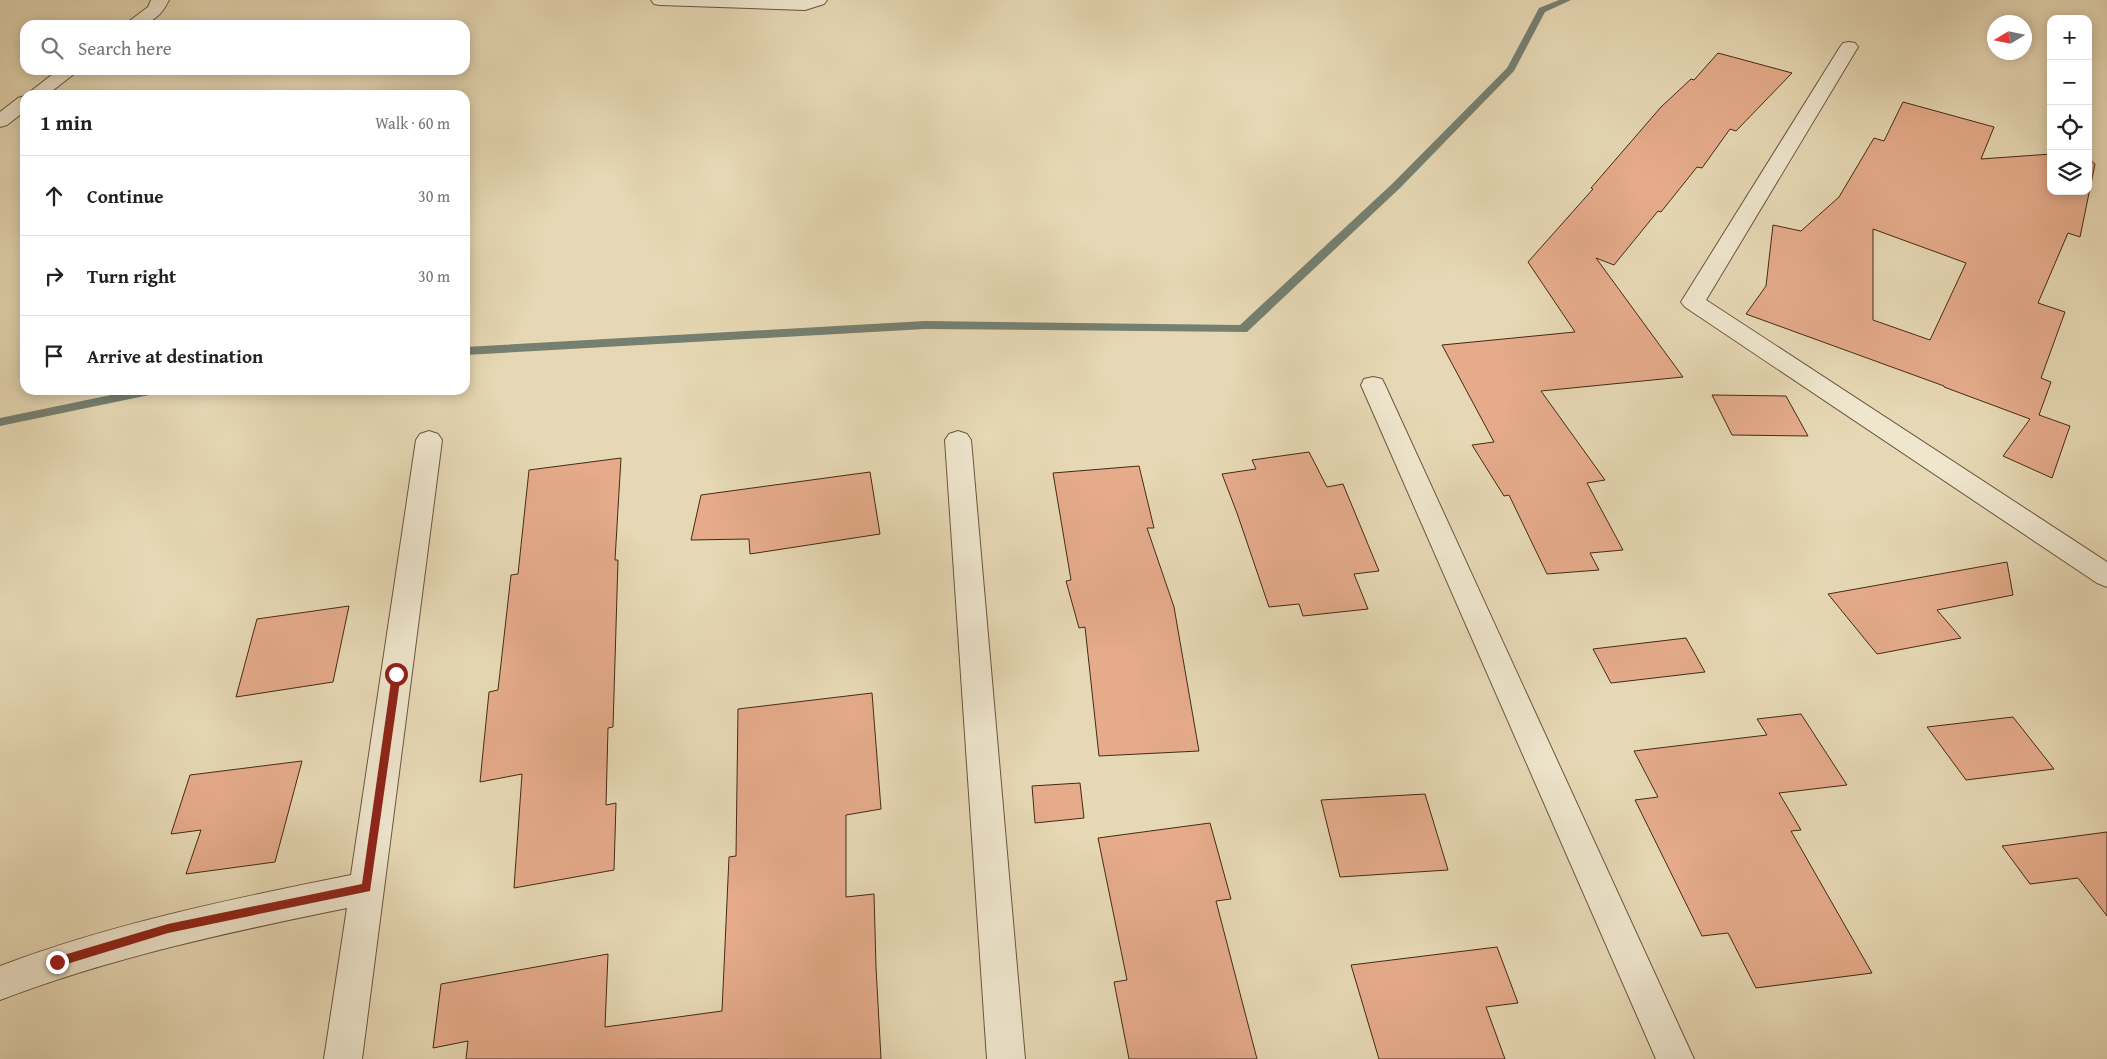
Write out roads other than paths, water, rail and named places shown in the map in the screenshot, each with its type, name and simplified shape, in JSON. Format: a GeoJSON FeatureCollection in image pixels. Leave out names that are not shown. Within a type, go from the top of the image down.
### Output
{"type":"FeatureCollection","features":[{"type":"Feature","properties":{"kind":"street"},"geometry":{"type":"LineString","coordinates":[[140,20],[155,10],[160,0]]}},
{"type":"Feature","properties":{"kind":"street"},"geometry":{"type":"LineString","coordinates":[[660,0],[805,5],[818,0]]}},
{"type":"Feature","properties":{"kind":"street"},"geometry":{"type":"LineString","coordinates":[[1849,47],[1693,302],[2107,576]]}},
{"type":"Feature","properties":{"kind":"street"},"geometry":{"type":"LineString","coordinates":[[42,90],[63,75]]}},
{"type":"Feature","properties":{"kind":"street"},"geometry":{"type":"LineString","coordinates":[[0,121],[20,106]]}},
{"type":"Feature","properties":{"kind":"street"},"geometry":{"type":"LineString","coordinates":[[1373,385],[1675,1059]]}},
{"type":"Feature","properties":{"kind":"street"},"geometry":{"type":"LineString","coordinates":[[343,1059],[429,440]]}},
{"type":"Feature","properties":{"kind":"street"},"geometry":{"type":"LineString","coordinates":[[958,440],[1006,1059]]}},
{"type":"Feature","properties":{"kind":"street"},"geometry":{"type":"LineString","coordinates":[[0,983],[39,968],[168,929],[366,888]]}},
{"type":"Feature","properties":{"kind":"waterway"},"geometry":{"type":"LineString","coordinates":[[470,351],[925,325],[1243,329],[1396,186],[1511,69],[1542,10],[1567,0]]}},
{"type":"Feature","properties":{"kind":"waterway"},"geometry":{"type":"LineString","coordinates":[[0,422],[130,395]]}}]}
